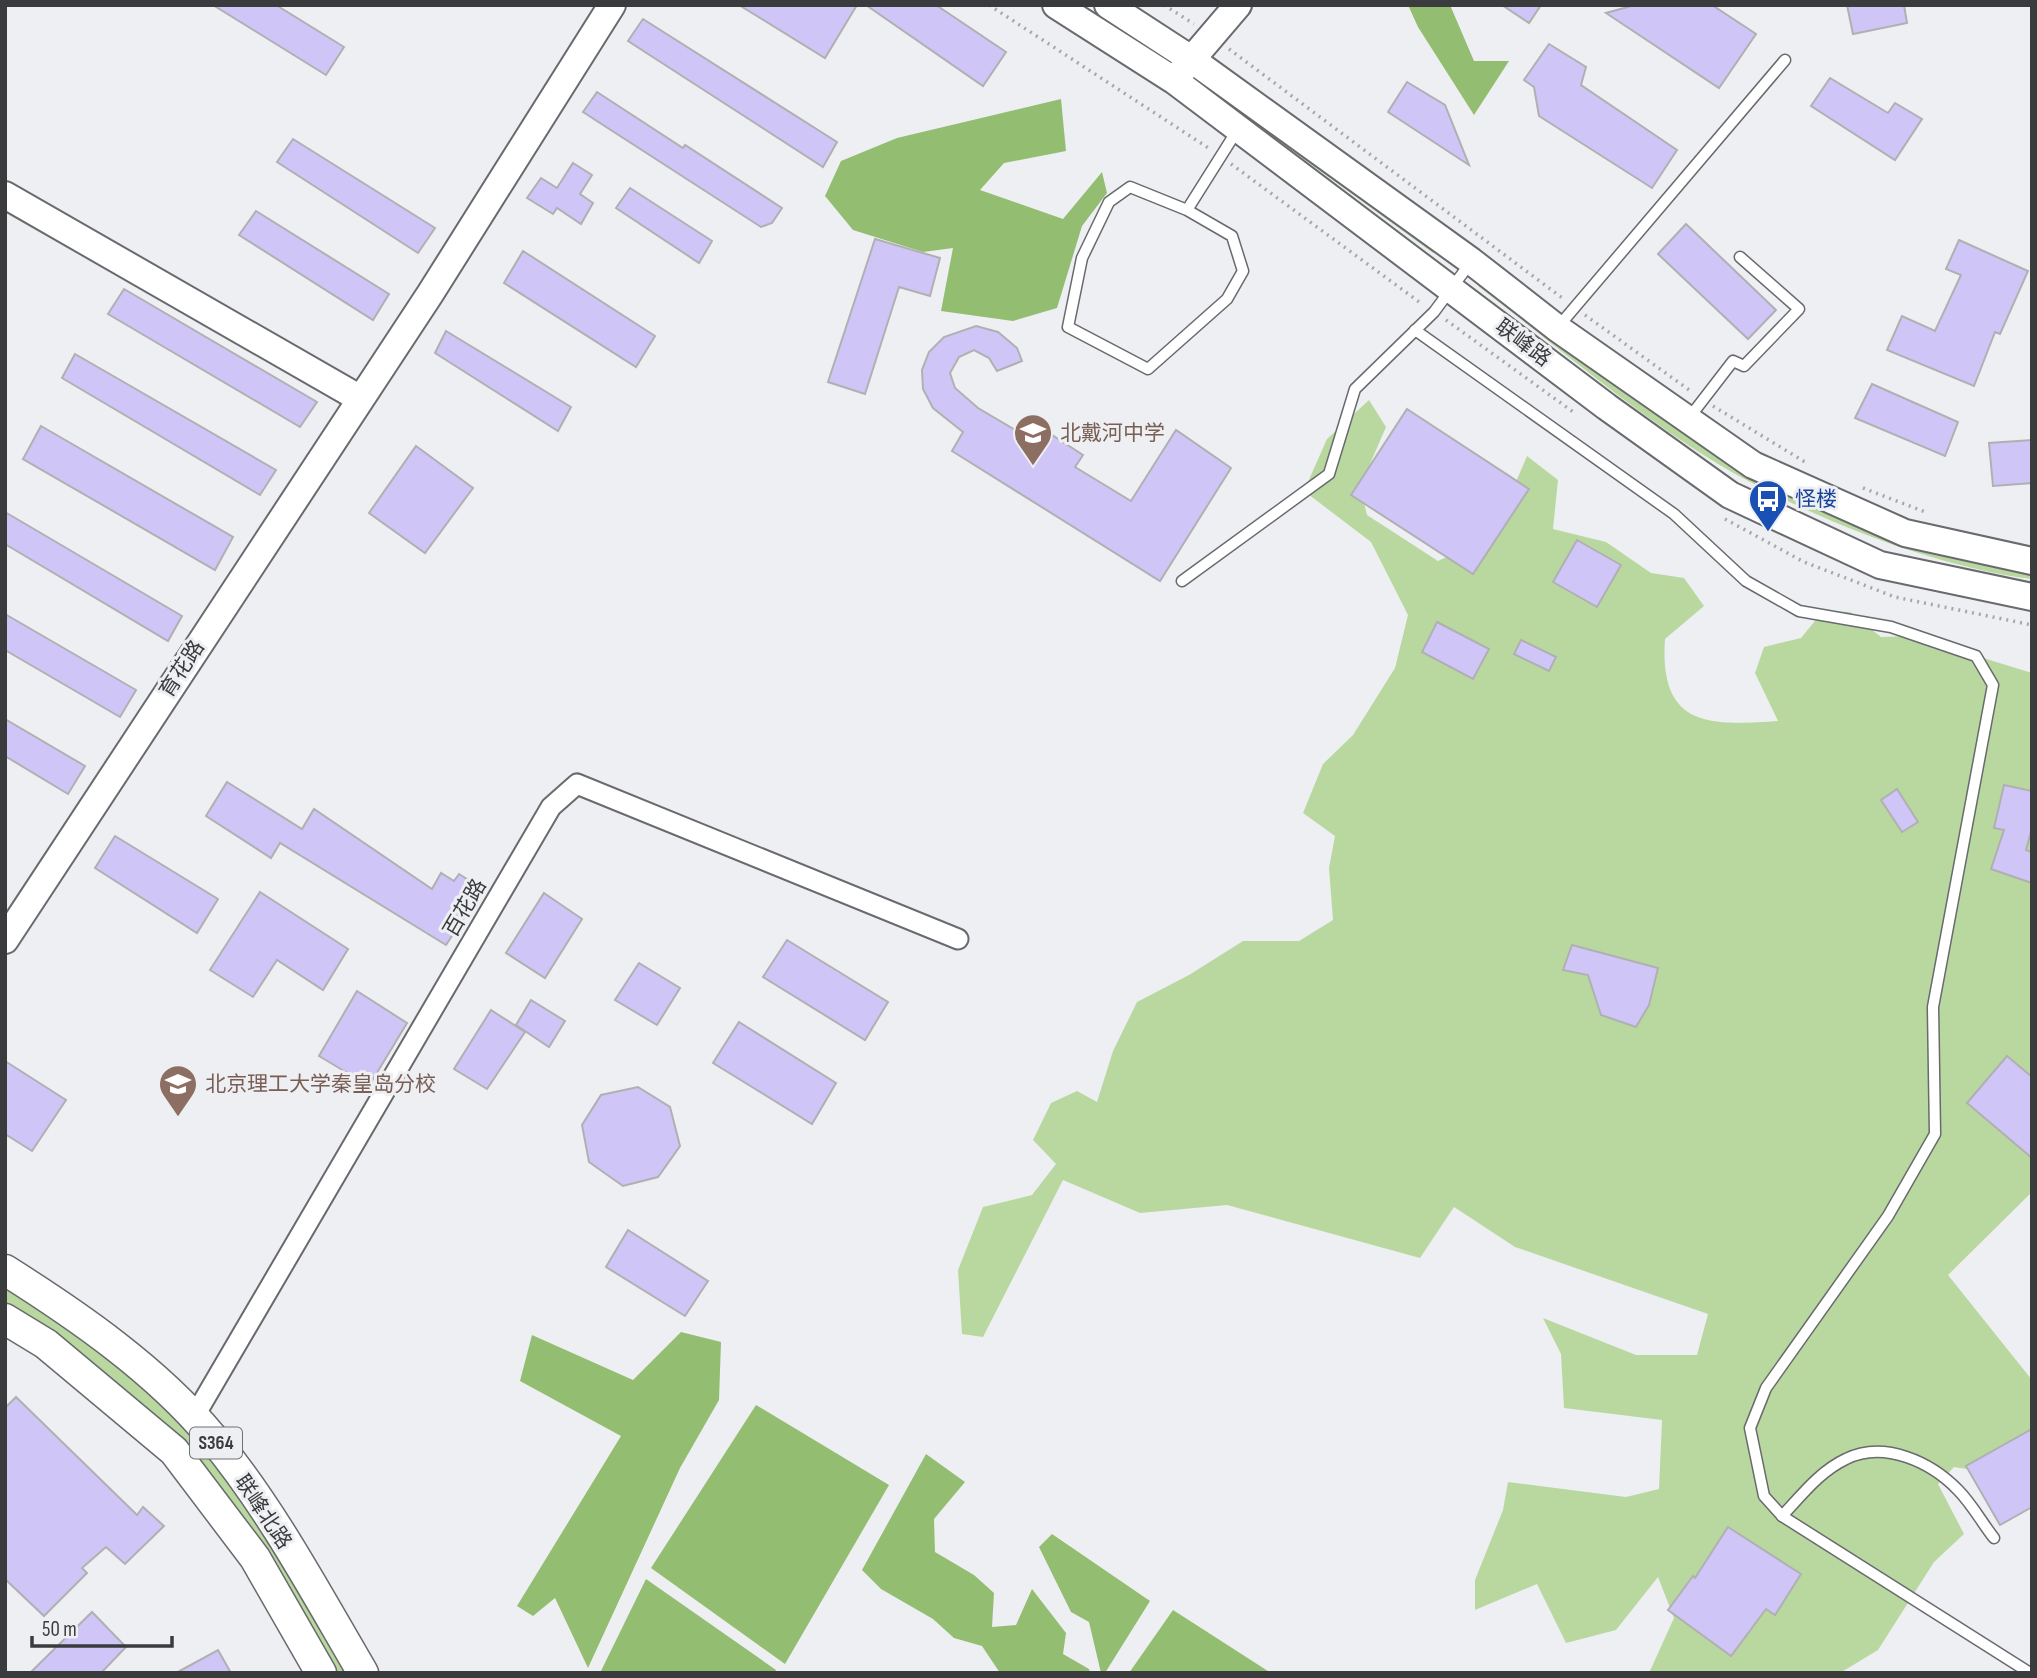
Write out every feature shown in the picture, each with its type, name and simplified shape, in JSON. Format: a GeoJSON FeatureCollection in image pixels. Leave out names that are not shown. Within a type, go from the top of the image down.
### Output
{"type":"FeatureCollection","features":[{"type":"Feature","properties":{"kind":"main road","name":"育花路"},"geometry":{"type":"LineString","coordinates":[[5,940],[359,398],[430,294],[612,5]]}},
{"type":"Feature","properties":{"kind":"main road","name":"联峰路"},"geometry":{"type":"LineString","coordinates":[[1055,5],[1175,81],[1607,407],[1730,495],[1880,565],[2032,597]]}},
{"type":"Feature","properties":{"kind":"main road","name":"联峰路"},"geometry":{"type":"LineString","coordinates":[[1108,5],[1191,59],[1471,261],[1557,328],[1753,465],[1905,533],[2032,561]]}},
{"type":"Feature","properties":{"kind":"main road"},"geometry":{"type":"LineString","coordinates":[[1175,81],[1238,5]]}},
{"type":"Feature","properties":{"kind":"main road"},"geometry":{"type":"LineString","coordinates":[[5,195],[359,398]]}},
{"type":"Feature","properties":{"kind":"main road","name":"联峰北路"},"geometry":{"type":"LineString","coordinates":[[5,1270],[128,1358],[194,1417],[267,1514],[363,1673]]}},
{"type":"Feature","properties":{"kind":"main road","name":"联峰北路"},"geometry":{"type":"LineString","coordinates":[[5,1319],[46,1344],[174,1451],[255,1558],[321,1673]]}},
{"type":"Feature","properties":{"kind":"street","name":"百花路"},"geometry":{"type":"LineString","coordinates":[[194,1417],[551,807],[578,784],[958,939]]}},
{"type":"Feature","properties":{"kind":"lane"},"geometry":{"type":"LineString","coordinates":[[1557,328],[1785,60]]}},
{"type":"Feature","properties":{"kind":"lane"},"geometry":{"type":"LineString","coordinates":[[1187,210],[1238,128]]}},
{"type":"Feature","properties":{"kind":"lane"},"geometry":{"type":"LineString","coordinates":[[1130,187],[1187,210],[1231,236],[1243,271],[1227,299],[1148,369],[1068,327],[1083,258],[1108,202],[1130,187]]}},
{"type":"Feature","properties":{"kind":"lane"},"geometry":{"type":"LineString","coordinates":[[1688,419],[1732,362],[1744,366],[1799,309],[1740,257]]}},
{"type":"Feature","properties":{"kind":"lane"},"geometry":{"type":"LineString","coordinates":[[1182,581],[1329,474],[1355,389],[1415,330],[1452,288],[1471,261]]}},
{"type":"Feature","properties":{"kind":"lane"},"geometry":{"type":"LineString","coordinates":[[1415,330],[1674,514],[1746,581],[1799,611],[1891,627],[1976,656],[1993,685],[1933,1007],[1935,1134],[1888,1216],[1762,1398],[1751,1428],[1764,1496],[1782,1516],[2030,1673]]}},
{"type":"Feature","properties":{"kind":"lane"},"geometry":{"type":"LineString","coordinates":[[1782,1516],[1817,1479],[1847,1458],[1880,1451],[1913,1458],[1958,1490],[1993,1538]]}},
{"type":"Feature","properties":{"kind":"green space"},"geometry":{"type":"Polygon","coordinates":[[[1408,5],[1450,5],[1474,61],[1509,61],[1474,115],[1418,27],[1408,5]]]}},
{"type":"Feature","properties":{"kind":"green space"},"geometry":{"type":"Polygon","coordinates":[[[1198,71],[1438,247],[1433,253],[1193,78],[1198,71]]]}},
{"type":"Feature","properties":{"kind":"green space"},"geometry":{"type":"Polygon","coordinates":[[[1061,99],[1066,151],[1004,163],[980,190],[1063,219],[1102,172],[1107,193],[1082,226],[1057,308],[1013,321],[941,311],[953,248],[923,252],[853,230],[825,196],[841,161],[897,138],[1061,99]]]}},
{"type":"Feature","properties":{"kind":"green space"},"geometry":{"type":"Polygon","coordinates":[[[1484,279],[1723,455],[2032,569],[2032,579],[1993,573],[1911,551],[1829,520],[1752,483],[1687,444],[1596,378],[1478,286],[1484,279]]]}},
{"type":"Feature","properties":{"kind":"green space"},"geometry":{"type":"Polygon","coordinates":[[[1369,400],[1386,427],[1360,487],[1367,515],[1438,561],[1457,552],[1510,496],[1527,456],[1558,480],[1553,529],[1606,542],[1651,573],[1684,578],[1704,606],[1665,639],[1665,668],[1670,690],[1680,705],[1693,715],[1730,723],[1778,721],[1755,673],[1764,647],[1801,638],[1823,611],[1850,612],[1881,637],[1912,636],[2032,673],[2032,1192],[1948,1275],[2032,1380],[2032,1503],[2004,1475],[1954,1467],[1938,1484],[1964,1534],[1934,1562],[1878,1650],[1840,1673],[1649,1673],[1674,1618],[1658,1577],[1616,1630],[1566,1643],[1537,1584],[1475,1610],[1475,1580],[1503,1510],[1508,1482],[1626,1497],[1659,1489],[1662,1420],[1564,1408],[1561,1354],[1543,1318],[1636,1355],[1697,1355],[1708,1314],[1515,1247],[1454,1207],[1420,1258],[1227,1205],[1140,1213],[1063,1180],[983,1337],[962,1334],[958,1270],[983,1207],[1032,1195],[1056,1164],[1033,1140],[1051,1103],[1077,1091],[1097,1102],[1113,1051],[1137,1002],[1189,975],[1243,941],[1299,941],[1333,920],[1329,868],[1335,836],[1303,813],[1323,764],[1353,735],[1395,668],[1408,615],[1371,542],[1304,491],[1327,439],[1369,400]]]}},
{"type":"Feature","properties":{"kind":"green space"},"geometry":{"type":"Polygon","coordinates":[[[5,1288],[118,1364],[179,1418],[228,1477],[250,1509],[353,1673],[335,1673],[171,1435],[95,1365],[5,1307],[5,1288]]]}},
{"type":"Feature","properties":{"kind":"green space"},"geometry":{"type":"Polygon","coordinates":[[[681,1332],[721,1342],[719,1400],[680,1468],[588,1668],[555,1598],[533,1616],[517,1606],[621,1436],[520,1381],[532,1335],[633,1380],[681,1332]]]}},
{"type":"Feature","properties":{"kind":"green space"},"geometry":{"type":"Polygon","coordinates":[[[756,1405],[889,1485],[785,1664],[651,1568],[756,1405]]]}},
{"type":"Feature","properties":{"kind":"green space"},"geometry":{"type":"Polygon","coordinates":[[[926,1454],[965,1482],[934,1519],[935,1552],[974,1575],[994,1593],[992,1627],[1016,1625],[1032,1589],[1066,1633],[1063,1654],[1089,1669],[1090,1673],[1000,1673],[982,1646],[954,1638],[933,1619],[881,1589],[862,1570],[926,1454]]]}},
{"type":"Feature","properties":{"kind":"green space"},"geometry":{"type":"Polygon","coordinates":[[[1052,1534],[1150,1601],[1105,1673],[1101,1673],[1089,1622],[1071,1612],[1039,1547],[1052,1534]]]}},
{"type":"Feature","properties":{"kind":"green space"},"geometry":{"type":"Polygon","coordinates":[[[646,1579],[776,1670],[775,1673],[600,1673],[646,1579]]]}},
{"type":"Feature","properties":{"kind":"green space"},"geometry":{"type":"Polygon","coordinates":[[[1173,1610],[1271,1673],[1129,1673],[1173,1610]]]}},
{"type":"Feature","properties":{"kind":"building"},"geometry":{"type":"Polygon","coordinates":[[[213,5],[276,5],[344,47],[326,75],[213,5]]]}},
{"type":"Feature","properties":{"kind":"building"},"geometry":{"type":"Polygon","coordinates":[[[739,5],[857,5],[825,58],[739,5]]]}},
{"type":"Feature","properties":{"kind":"building"},"geometry":{"type":"Polygon","coordinates":[[[866,5],[936,5],[1006,52],[983,86],[866,5]]]}},
{"type":"Feature","properties":{"kind":"building"},"geometry":{"type":"Polygon","coordinates":[[[1502,5],[1541,5],[1529,23],[1502,5]]]}},
{"type":"Feature","properties":{"kind":"building"},"geometry":{"type":"Polygon","coordinates":[[[1635,5],[1712,5],[1756,34],[1719,88],[1606,13],[1635,5]]]}},
{"type":"Feature","properties":{"kind":"building"},"geometry":{"type":"Polygon","coordinates":[[[1847,5],[1904,5],[1907,23],[1853,34],[1847,5]]]}},
{"type":"Feature","properties":{"kind":"building"},"geometry":{"type":"Polygon","coordinates":[[[643,19],[837,142],[823,167],[628,41],[643,19]]]}},
{"type":"Feature","properties":{"kind":"building"},"geometry":{"type":"Polygon","coordinates":[[[1549,44],[1586,67],[1581,85],[1677,150],[1652,188],[1539,116],[1534,87],[1524,80],[1549,44]]]}},
{"type":"Feature","properties":{"kind":"building"},"geometry":{"type":"Polygon","coordinates":[[[1830,78],[1888,113],[1895,103],[1922,119],[1895,160],[1811,106],[1830,78]]]}},
{"type":"Feature","properties":{"kind":"building"},"geometry":{"type":"Polygon","coordinates":[[[1407,82],[1445,105],[1469,165],[1388,112],[1407,82]]]}},
{"type":"Feature","properties":{"kind":"building"},"geometry":{"type":"Polygon","coordinates":[[[597,92],[782,208],[772,223],[761,227],[583,112],[597,92]]]}},
{"type":"Feature","properties":{"kind":"building"},"geometry":{"type":"Polygon","coordinates":[[[293,139],[435,228],[418,253],[277,162],[293,139]]]}},
{"type":"Feature","properties":{"kind":"building"},"geometry":{"type":"Polygon","coordinates":[[[573,163],[592,175],[580,194],[593,203],[581,224],[557,208],[553,214],[527,198],[541,178],[557,188],[573,163]]]}},
{"type":"Feature","properties":{"kind":"building"},"geometry":{"type":"Polygon","coordinates":[[[630,188],[712,241],[699,263],[616,208],[630,188]]]}},
{"type":"Feature","properties":{"kind":"building"},"geometry":{"type":"Polygon","coordinates":[[[256,211],[389,294],[373,320],[239,235],[256,211]]]}},
{"type":"Feature","properties":{"kind":"building"},"geometry":{"type":"Polygon","coordinates":[[[1686,224],[1776,310],[1748,339],[1658,254],[1686,224]]]}},
{"type":"Feature","properties":{"kind":"building"},"geometry":{"type":"Polygon","coordinates":[[[875,239],[940,258],[930,296],[899,287],[865,394],[828,382],[875,239]]]}},
{"type":"Feature","properties":{"kind":"building"},"geometry":{"type":"Polygon","coordinates":[[[1959,240],[2028,271],[2000,334],[1995,332],[1974,386],[1887,350],[1902,316],[1935,331],[1961,275],[1946,269],[1959,240]]]}},
{"type":"Feature","properties":{"kind":"building"},"geometry":{"type":"Polygon","coordinates":[[[523,251],[655,336],[636,367],[504,283],[523,251]]]}},
{"type":"Feature","properties":{"kind":"building"},"geometry":{"type":"Polygon","coordinates":[[[124,289],[317,402],[300,427],[108,314],[124,289]]]}},
{"type":"Feature","properties":{"kind":"building"},"geometry":{"type":"Polygon","coordinates":[[[976,326],[998,332],[1017,348],[1022,361],[997,371],[989,358],[974,350],[959,357],[950,373],[955,388],[978,408],[1032,440],[1038,426],[1083,455],[1075,467],[1131,501],[1176,430],[1231,468],[1160,581],[952,451],[963,432],[933,408],[923,389],[922,370],[929,352],[944,337],[976,326]]]}},
{"type":"Feature","properties":{"kind":"building"},"geometry":{"type":"Polygon","coordinates":[[[446,331],[571,407],[558,431],[435,353],[446,331]]]}},
{"type":"Feature","properties":{"kind":"building"},"geometry":{"type":"Polygon","coordinates":[[[75,354],[276,470],[260,495],[62,378],[75,354]]]}},
{"type":"Feature","properties":{"kind":"building"},"geometry":{"type":"Polygon","coordinates":[[[1872,384],[1958,422],[1945,456],[1855,418],[1872,384]]]}},
{"type":"Feature","properties":{"kind":"building"},"geometry":{"type":"Polygon","coordinates":[[[1407,409],[1529,489],[1473,574],[1351,495],[1407,409]]]}},
{"type":"Feature","properties":{"kind":"building"},"geometry":{"type":"Polygon","coordinates":[[[41,426],[233,537],[215,570],[23,459],[41,426]]]}},
{"type":"Feature","properties":{"kind":"building"},"geometry":{"type":"Polygon","coordinates":[[[2032,440],[2032,483],[1993,486],[1989,443],[2032,440]]]}},
{"type":"Feature","properties":{"kind":"building"},"geometry":{"type":"Polygon","coordinates":[[[416,446],[473,488],[425,553],[369,513],[416,446]]]}},
{"type":"Feature","properties":{"kind":"building"},"geometry":{"type":"Polygon","coordinates":[[[5,512],[182,616],[168,641],[5,544],[5,512]]]}},
{"type":"Feature","properties":{"kind":"building"},"geometry":{"type":"Polygon","coordinates":[[[1577,540],[1621,565],[1597,607],[1553,582],[1577,540]]]}},
{"type":"Feature","properties":{"kind":"building"},"geometry":{"type":"Polygon","coordinates":[[[5,614],[136,690],[120,717],[5,650],[5,614]]]}},
{"type":"Feature","properties":{"kind":"building"},"geometry":{"type":"Polygon","coordinates":[[[1437,622],[1489,649],[1473,679],[1422,652],[1437,622]]]}},
{"type":"Feature","properties":{"kind":"building"},"geometry":{"type":"Polygon","coordinates":[[[1521,640],[1556,657],[1549,671],[1514,654],[1521,640]]]}},
{"type":"Feature","properties":{"kind":"building"},"geometry":{"type":"Polygon","coordinates":[[[5,719],[85,766],[68,794],[5,756],[5,719]]]}},
{"type":"Feature","properties":{"kind":"building"},"geometry":{"type":"Polygon","coordinates":[[[227,782],[302,829],[314,809],[432,889],[441,873],[454,881],[459,874],[483,889],[446,945],[280,843],[271,858],[206,816],[227,782]]]}},
{"type":"Feature","properties":{"kind":"building"},"geometry":{"type":"Polygon","coordinates":[[[2004,785],[2032,791],[2032,828],[2026,850],[2032,852],[2032,883],[1991,869],[2004,830],[1994,828],[2004,785]]]}},
{"type":"Feature","properties":{"kind":"building"},"geometry":{"type":"Polygon","coordinates":[[[1897,789],[1918,822],[1902,832],[1881,800],[1897,789]]]}},
{"type":"Feature","properties":{"kind":"building"},"geometry":{"type":"Polygon","coordinates":[[[115,836],[218,899],[197,933],[95,868],[115,836]]]}},
{"type":"Feature","properties":{"kind":"building"},"geometry":{"type":"Polygon","coordinates":[[[260,892],[348,949],[323,990],[277,960],[253,997],[210,970],[260,892]]]}},
{"type":"Feature","properties":{"kind":"building"},"geometry":{"type":"Polygon","coordinates":[[[544,893],[582,919],[545,978],[506,953],[544,893]]]}},
{"type":"Feature","properties":{"kind":"building"},"geometry":{"type":"Polygon","coordinates":[[[787,940],[888,1002],[865,1040],[763,977],[787,940]]]}},
{"type":"Feature","properties":{"kind":"building"},"geometry":{"type":"Polygon","coordinates":[[[1572,945],[1658,968],[1649,1005],[1636,1027],[1601,1015],[1588,975],[1563,970],[1572,945]]]}},
{"type":"Feature","properties":{"kind":"building"},"geometry":{"type":"Polygon","coordinates":[[[639,963],[680,988],[657,1025],[615,1000],[639,963]]]}},
{"type":"Feature","properties":{"kind":"building"},"geometry":{"type":"Polygon","coordinates":[[[357,991],[407,1023],[369,1086],[319,1056],[357,991]]]}},
{"type":"Feature","properties":{"kind":"building"},"geometry":{"type":"Polygon","coordinates":[[[531,1000],[565,1021],[549,1047],[516,1025],[531,1000]]]}},
{"type":"Feature","properties":{"kind":"building"},"geometry":{"type":"Polygon","coordinates":[[[491,1010],[525,1032],[487,1089],[454,1069],[491,1010]]]}},
{"type":"Feature","properties":{"kind":"building"},"geometry":{"type":"Polygon","coordinates":[[[739,1022],[836,1083],[812,1124],[713,1063],[739,1022]]]}},
{"type":"Feature","properties":{"kind":"building"},"geometry":{"type":"Polygon","coordinates":[[[2007,1056],[2032,1077],[2032,1158],[1967,1103],[2007,1056]]]}},
{"type":"Feature","properties":{"kind":"building"},"geometry":{"type":"Polygon","coordinates":[[[5,1061],[66,1100],[32,1151],[5,1134],[5,1061]]]}},
{"type":"Feature","properties":{"kind":"building"},"geometry":{"type":"Polygon","coordinates":[[[638,1087],[670,1107],[680,1146],[658,1177],[623,1186],[589,1162],[582,1125],[601,1095],[638,1087]]]}},
{"type":"Feature","properties":{"kind":"building"},"geometry":{"type":"Polygon","coordinates":[[[628,1230],[708,1281],[685,1316],[606,1267],[628,1230]]]}},
{"type":"Feature","properties":{"kind":"building"},"geometry":{"type":"Polygon","coordinates":[[[16,1397],[137,1515],[143,1507],[164,1526],[125,1564],[106,1547],[82,1568],[87,1573],[44,1616],[5,1579],[5,1408],[16,1397]]]}},
{"type":"Feature","properties":{"kind":"building"},"geometry":{"type":"Polygon","coordinates":[[[2032,1429],[2032,1507],[2000,1525],[1966,1466],[2032,1429]]]}},
{"type":"Feature","properties":{"kind":"building"},"geometry":{"type":"Polygon","coordinates":[[[1728,1527],[1801,1574],[1775,1615],[1766,1609],[1731,1656],[1668,1610],[1693,1576],[1695,1578],[1728,1527]]]}},
{"type":"Feature","properties":{"kind":"building"},"geometry":{"type":"Polygon","coordinates":[[[92,1612],[126,1647],[101,1673],[30,1673],[92,1612]]]}},
{"type":"Feature","properties":{"kind":"building"},"geometry":{"type":"Polygon","coordinates":[[[218,1650],[231,1673],[176,1673],[218,1650]]]}},
{"type":"Feature","properties":{"kind":"place","name":"北戴河中学"},"geometry":{"type":"Point","coordinates":[1033,467]}},
{"type":"Feature","properties":{"kind":"place","name":"怪楼"},"geometry":{"type":"Point","coordinates":[1768,533]}},
{"type":"Feature","properties":{"kind":"place","name":"北京理工大学秦皇岛分校"},"geometry":{"type":"Point","coordinates":[178,1118]}}]}
